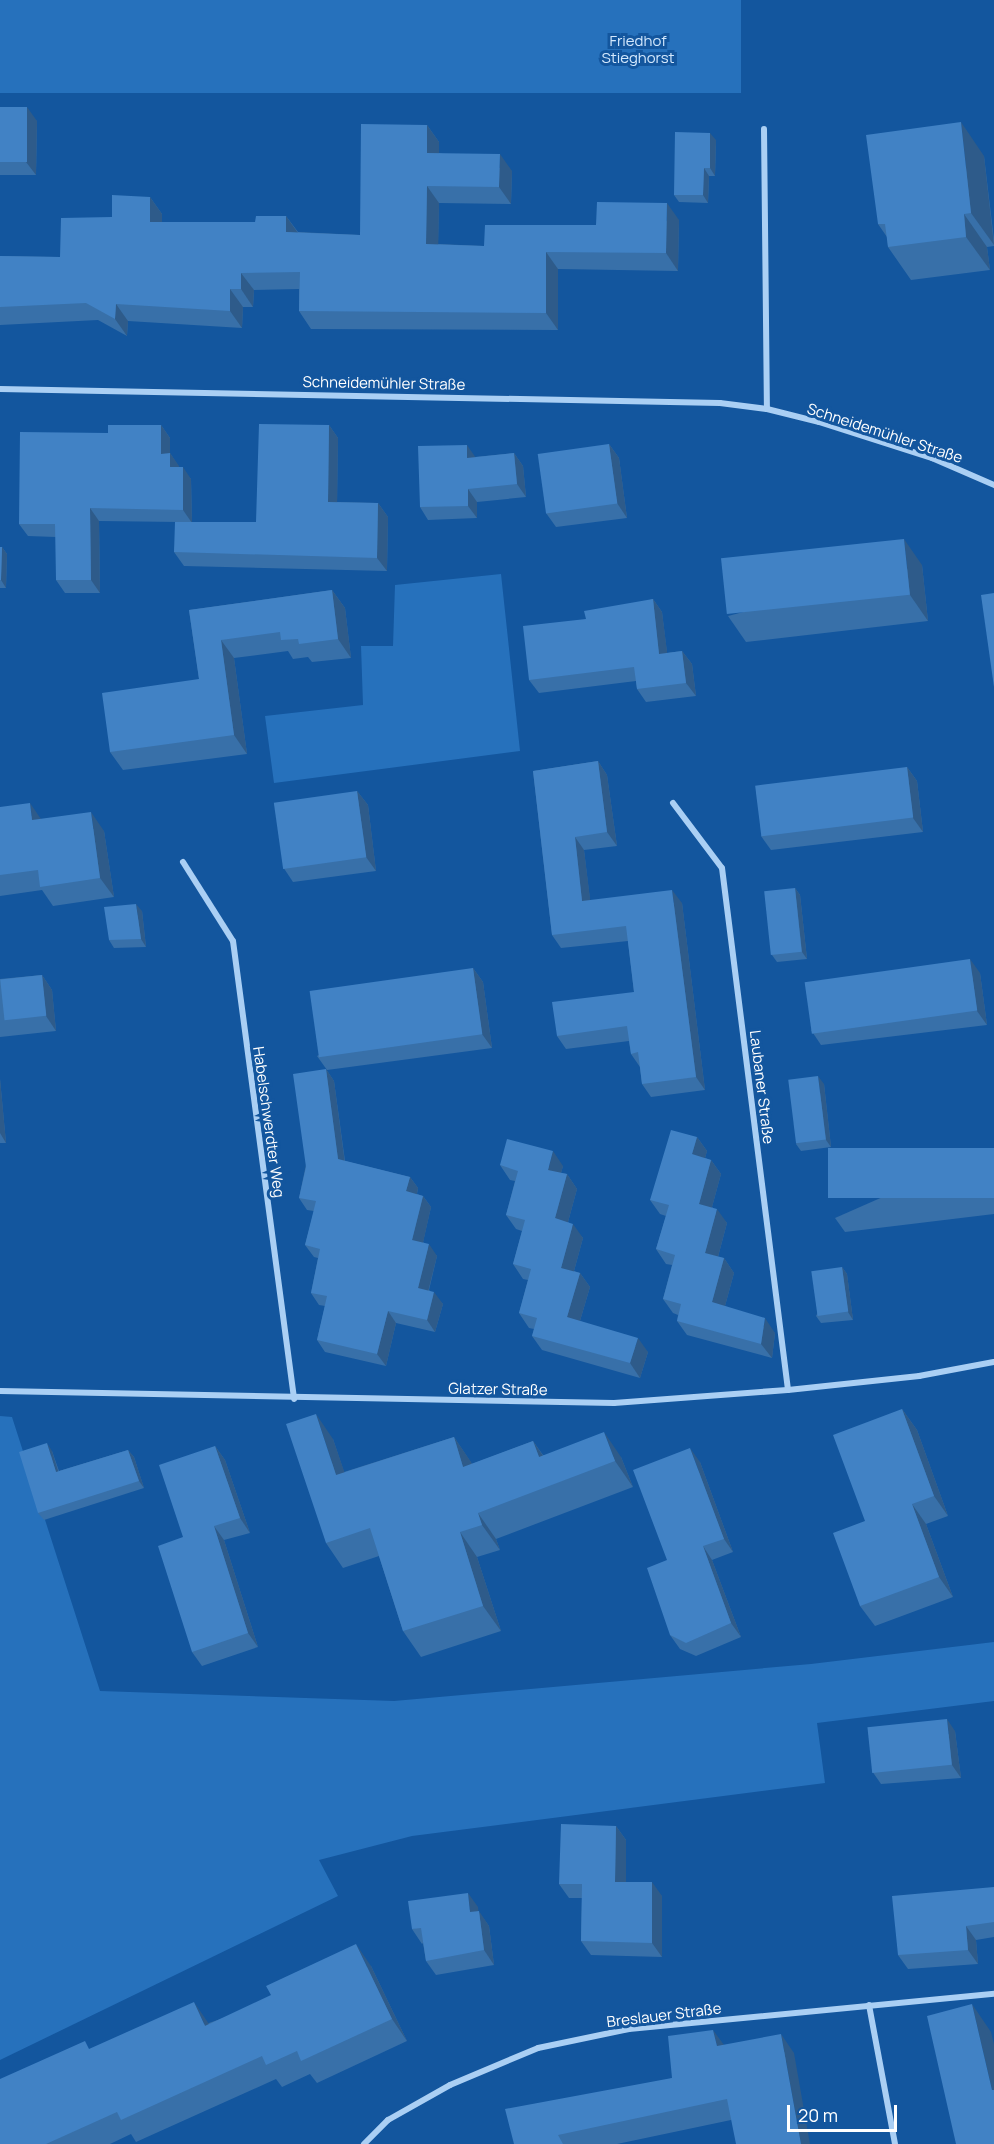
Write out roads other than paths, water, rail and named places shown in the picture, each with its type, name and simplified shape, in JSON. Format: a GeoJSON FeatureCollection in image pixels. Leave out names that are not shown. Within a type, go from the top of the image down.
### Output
{"type":"FeatureCollection","features":[{"type":"Feature","properties":{"kind":"street"},"geometry":{"type":"LineString","coordinates":[[764,129],[767,409]]}},
{"type":"Feature","properties":{"kind":"street","name":"Schneidemühler Straße"},"geometry":{"type":"LineString","coordinates":[[0,389],[675,399],[767,409],[886,443],[994,485]]}},
{"type":"Feature","properties":{"kind":"street","name":"Laubaner Straße"},"geometry":{"type":"LineString","coordinates":[[673,803],[722,868],[788,1390]]}},
{"type":"Feature","properties":{"kind":"street","name":"Habelschwerdter Weg"},"geometry":{"type":"LineString","coordinates":[[183,862],[233,941],[294,1399]]}},
{"type":"Feature","properties":{"kind":"street","name":"Glatzer Straße"},"geometry":{"type":"LineString","coordinates":[[0,1391],[294,1399],[614,1403],[788,1390],[919,1376],[994,1362]]}},
{"type":"Feature","properties":{"kind":"street","name":"Breslauer Straße"},"geometry":{"type":"LineString","coordinates":[[364,2144],[388,2120],[450,2085],[538,2048],[629,2029],[994,1994]]}},
{"type":"Feature","properties":{"kind":"street"},"geometry":{"type":"LineString","coordinates":[[869,2006],[895,2144]]}},
{"type":"Feature","properties":{"kind":"park label","name":"Friedhof Stieghorst"},"geometry":{"type":"Point","coordinates":[638,48]}}]}
